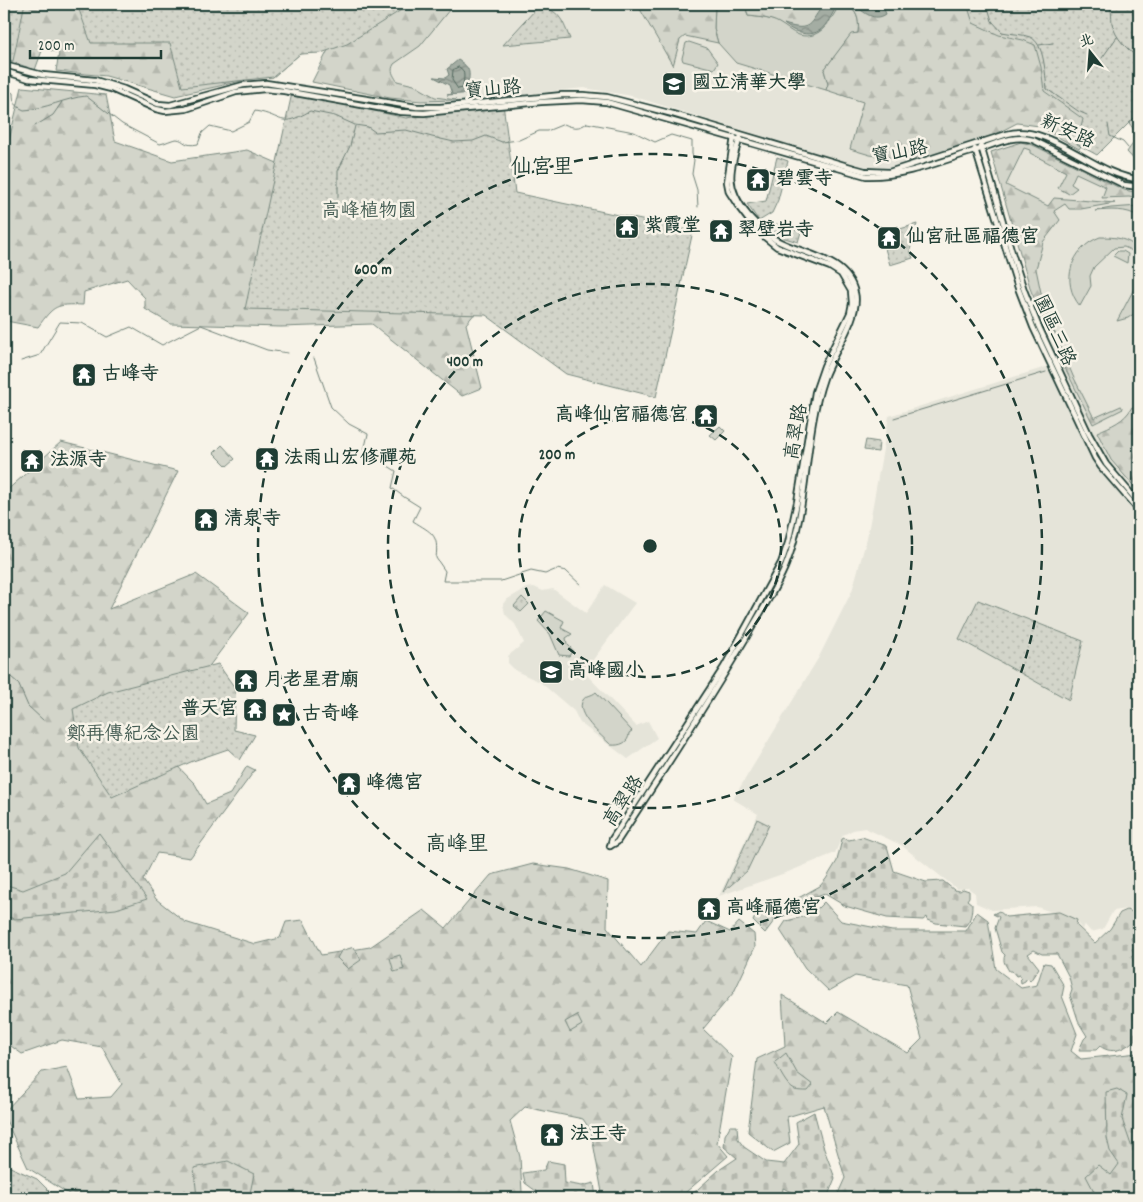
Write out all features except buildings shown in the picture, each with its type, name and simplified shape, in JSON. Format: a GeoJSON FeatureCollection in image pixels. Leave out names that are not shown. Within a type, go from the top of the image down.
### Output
{"type":"FeatureCollection","features":[{"type":"Feature","properties":{"kind":"street","name":"寶山路"},"geometry":{"type":"LineString","coordinates":[[4,66],[43,75],[96,80],[124,89],[158,104],[170,105],[251,84],[266,83],[417,107],[440,107],[583,95],[673,114],[854,168],[878,172],[899,169],[975,148]]}},
{"type":"Feature","properties":{"kind":"street","name":"寶山路"},"geometry":{"type":"LineString","coordinates":[[4,72],[29,79],[95,85],[111,89],[156,109],[165,111],[186,109],[236,92],[265,89],[401,112],[424,112],[541,102],[607,100],[866,176],[881,177],[911,171],[981,146]]}},
{"type":"Feature","properties":{"kind":"street"},"geometry":{"type":"LineString","coordinates":[[313,96],[316,90]]}},
{"type":"Feature","properties":{"kind":"street","name":"高翠路"},"geometry":{"type":"LineString","coordinates":[[736,132],[727,182],[729,192],[740,209],[756,230],[777,247],[830,267],[841,274],[851,291],[852,303],[850,313],[824,366],[815,392],[797,502],[788,543],[781,563],[724,666],[612,839],[610,846],[617,842],[728,669],[786,565],[799,520],[816,413],[824,378],[853,316],[856,304],[852,284],[844,272],[830,262],[775,239],[759,227],[742,207],[734,194],[730,180],[741,134]]}},
{"type":"Feature","properties":{"kind":"street","name":"新安路"},"geometry":{"type":"LineString","coordinates":[[981,146],[1015,132],[1028,132],[1113,172],[1139,180]]}},
{"type":"Feature","properties":{"kind":"street","name":"新安路"},"geometry":{"type":"LineString","coordinates":[[981,146],[1008,139],[1026,138],[1124,185],[1139,187]]}},
{"type":"Feature","properties":{"kind":"street","name":"園區三路"},"geometry":{"type":"LineString","coordinates":[[981,146],[1013,256],[1038,325],[1102,458],[1139,503]]}},
{"type":"Feature","properties":{"kind":"street","name":"園區三路"},"geometry":{"type":"LineString","coordinates":[[975,148],[1013,272],[1033,327],[1095,458],[1139,511]]}},
{"type":"Feature","properties":{"kind":"shaded area","name":"國立清華大學"},"geometry":{"type":"Polygon","coordinates":[[[448,4],[943,4],[988,138],[896,167],[864,168],[632,96],[584,88],[432,104],[369,81],[448,4]]]}},
{"type":"Feature","properties":{"kind":"shaded area"},"geometry":{"type":"Polygon","coordinates":[[[1021,142],[1033,145],[1124,190],[1139,193],[1139,911],[1137,908],[1113,911],[1103,929],[1091,932],[1085,925],[1082,929],[1078,921],[1037,907],[992,910],[976,903],[975,893],[968,888],[957,889],[901,845],[865,828],[853,830],[843,835],[835,853],[719,896],[758,814],[733,799],[819,657],[852,591],[867,538],[889,416],[1062,362],[1031,291],[991,151],[1021,142]]]}},
{"type":"Feature","properties":{"kind":"shaded area","name":"高峰國小"},"geometry":{"type":"Polygon","coordinates":[[[605,585],[635,603],[584,672],[636,726],[648,721],[657,738],[628,759],[580,723],[574,711],[540,682],[516,671],[508,663],[508,656],[524,643],[515,624],[505,614],[503,604],[506,600],[527,588],[534,587],[543,591],[553,589],[586,613],[605,585]]]}},
{"type":"Feature","properties":{"kind":"green space"},"geometry":{"type":"Polygon","coordinates":[[[4,4],[454,4],[420,46],[394,64],[392,71],[397,81],[414,85],[435,97],[456,100],[421,101],[390,98],[312,82],[330,46],[300,54],[273,77],[259,77],[175,96],[106,76],[56,71],[59,53],[43,48],[35,70],[4,59],[4,4]]]}},
{"type":"Feature","properties":{"kind":"green space"},"geometry":{"type":"Polygon","coordinates":[[[4,4],[27,4],[24,7],[13,61],[4,59],[4,4]]]}},
{"type":"Feature","properties":{"kind":"green space"},"geometry":{"type":"Polygon","coordinates":[[[77,4],[417,4],[406,7],[347,44],[321,53],[300,54],[273,77],[182,87],[170,43],[91,43],[77,4]]]}},
{"type":"Feature","properties":{"kind":"green space"},"geometry":{"type":"Polygon","coordinates":[[[637,4],[715,4],[714,29],[718,43],[685,36],[680,40],[673,66],[637,4]]]}},
{"type":"Feature","properties":{"kind":"green space"},"geometry":{"type":"Polygon","coordinates":[[[715,4],[745,4],[748,16],[778,22],[803,35],[814,34],[820,31],[829,22],[841,4],[846,5],[856,14],[858,33],[851,35],[824,70],[828,84],[826,90],[736,63],[718,43],[714,29],[715,4]]]}},
{"type":"Feature","properties":{"kind":"green space"},"geometry":{"type":"Polygon","coordinates":[[[745,4],[840,4],[833,16],[819,32],[807,36],[796,34],[772,20],[748,16],[745,4]]]}},
{"type":"Feature","properties":{"kind":"green space"},"geometry":{"type":"Polygon","coordinates":[[[841,4],[1003,4],[1036,29],[1106,107],[1079,149],[1039,126],[1017,123],[988,138],[914,161],[870,155],[850,149],[863,102],[826,90],[828,84],[824,70],[851,34],[858,33],[856,14],[846,5],[841,4]]]}},
{"type":"Feature","properties":{"kind":"green space"},"geometry":{"type":"Polygon","coordinates":[[[967,4],[1139,4],[1139,113],[1097,155],[1077,144],[1083,119],[1044,91],[1041,67],[1035,45],[1023,40],[999,35],[973,23],[967,4]]]}},
{"type":"Feature","properties":{"kind":"green space"},"geometry":{"type":"Polygon","coordinates":[[[543,6],[558,15],[570,39],[503,45],[536,9],[543,6]]]}},
{"type":"Feature","properties":{"kind":"green space"},"geometry":{"type":"Polygon","coordinates":[[[689,42],[707,48],[718,63],[714,69],[683,61],[686,43],[689,42]]]}},
{"type":"Feature","properties":{"kind":"green space"},"geometry":{"type":"Polygon","coordinates":[[[22,87],[106,95],[115,141],[172,161],[247,150],[291,169],[481,306],[466,324],[482,388],[462,396],[372,324],[281,327],[171,324],[145,309],[145,298],[127,279],[84,292],[83,305],[56,307],[38,327],[6,321],[10,296],[4,290],[4,140],[9,140],[22,87]]]}},
{"type":"Feature","properties":{"kind":"green space","name":"高峰植物園"},"geometry":{"type":"Polygon","coordinates":[[[292,93],[406,118],[503,104],[515,193],[693,231],[656,397],[566,374],[486,315],[245,309],[292,93]]]}},
{"type":"Feature","properties":{"kind":"green space"},"geometry":{"type":"Polygon","coordinates":[[[1139,113],[1139,165],[1127,152],[1136,138],[1135,132],[1129,123],[1139,113]]]}},
{"type":"Feature","properties":{"kind":"green space"},"geometry":{"type":"Polygon","coordinates":[[[1021,142],[1033,145],[1124,190],[1139,193],[1139,199],[1129,197],[1102,198],[1106,187],[1076,173],[1071,184],[1077,188],[1069,194],[1058,188],[1066,172],[1024,148],[1006,185],[1048,206],[1054,198],[1115,203],[1081,209],[1069,209],[1065,204],[1054,211],[1060,220],[1043,242],[1036,269],[1044,307],[1073,376],[1094,418],[1121,406],[1123,409],[1093,424],[1062,362],[1031,291],[991,152],[1021,142]]]}},
{"type":"Feature","properties":{"kind":"green space"},"geometry":{"type":"Polygon","coordinates":[[[777,157],[788,161],[778,200],[772,213],[759,221],[747,204],[766,201],[777,157]]]}},
{"type":"Feature","properties":{"kind":"green space"},"geometry":{"type":"Polygon","coordinates":[[[1139,206],[1139,217],[1123,211],[1095,211],[1111,208],[1139,206]]]}},
{"type":"Feature","properties":{"kind":"green space"},"geometry":{"type":"Polygon","coordinates":[[[771,222],[801,232],[798,242],[778,236],[765,228],[771,222]]]}},
{"type":"Feature","properties":{"kind":"green space"},"geometry":{"type":"Polygon","coordinates":[[[917,224],[910,250],[913,258],[890,265],[883,242],[891,242],[900,229],[917,224]]]}},
{"type":"Feature","properties":{"kind":"green space"},"geometry":{"type":"Polygon","coordinates":[[[1100,237],[1125,240],[1139,249],[1139,254],[1124,247],[1114,248],[1094,267],[1090,276],[1091,286],[1080,306],[1074,297],[1071,287],[1072,267],[1082,249],[1100,237]]]}},
{"type":"Feature","properties":{"kind":"green space"},"geometry":{"type":"Polygon","coordinates":[[[1118,251],[1128,254],[1127,263],[1113,256],[1118,251]]]}},
{"type":"Feature","properties":{"kind":"green space"},"geometry":{"type":"Polygon","coordinates":[[[1135,287],[1139,289],[1139,310],[1128,318],[1117,321],[1135,287]]]}},
{"type":"Feature","properties":{"kind":"green space"},"geometry":{"type":"Polygon","coordinates":[[[1132,407],[1139,408],[1139,492],[1111,460],[1097,432],[1122,419],[1132,407]]]}},
{"type":"Feature","properties":{"kind":"green space"},"geometry":{"type":"Polygon","coordinates":[[[720,426],[725,431],[716,440],[710,435],[720,426]]]}},
{"type":"Feature","properties":{"kind":"green space"},"geometry":{"type":"Polygon","coordinates":[[[866,440],[879,442],[878,452],[864,450],[866,440]]]}},
{"type":"Feature","properties":{"kind":"green space"},"geometry":{"type":"Polygon","coordinates":[[[61,442],[178,471],[109,609],[196,574],[249,613],[153,741],[195,784],[206,804],[230,794],[247,766],[255,770],[190,858],[157,853],[143,880],[156,899],[185,922],[255,944],[280,938],[286,922],[303,920],[321,955],[370,947],[424,910],[446,928],[491,875],[533,864],[569,869],[608,881],[607,927],[641,967],[668,931],[697,934],[706,921],[730,932],[739,922],[754,934],[755,947],[734,992],[703,1029],[732,1057],[717,1143],[728,1156],[679,1198],[603,1198],[591,1131],[583,1119],[525,1107],[510,1121],[520,1157],[522,1192],[525,1198],[75,1198],[28,1168],[4,1116],[4,1112],[42,1072],[67,1067],[79,1099],[111,1097],[122,1084],[102,1047],[62,1040],[22,1054],[4,1041],[4,493],[61,442]]]}},
{"type":"Feature","properties":{"kind":"green space"},"geometry":{"type":"Polygon","coordinates":[[[222,445],[235,459],[227,466],[214,453],[222,445]]]}},
{"type":"Feature","properties":{"kind":"green space"},"geometry":{"type":"Polygon","coordinates":[[[522,597],[529,604],[521,612],[514,606],[522,597]]]}},
{"type":"Feature","properties":{"kind":"green space"},"geometry":{"type":"Polygon","coordinates":[[[978,600],[1083,641],[1069,700],[959,639],[978,600]]]}},
{"type":"Feature","properties":{"kind":"green space"},"geometry":{"type":"Polygon","coordinates":[[[546,611],[564,621],[561,628],[572,634],[566,638],[567,644],[573,650],[569,656],[559,655],[550,634],[538,621],[546,611]]]}},
{"type":"Feature","properties":{"kind":"green space","name":"鄭再傳紀念公園"},"geometry":{"type":"Polygon","coordinates":[[[218,664],[235,688],[234,730],[255,735],[240,760],[228,749],[193,761],[112,797],[79,748],[73,709],[108,692],[218,664]]]}},
{"type":"Feature","properties":{"kind":"green space"},"geometry":{"type":"Polygon","coordinates":[[[596,692],[632,731],[623,743],[611,745],[590,724],[582,712],[583,700],[596,692]]]}},
{"type":"Feature","properties":{"kind":"green space"},"geometry":{"type":"Polygon","coordinates":[[[757,819],[769,825],[747,871],[723,892],[757,819]]]}},
{"type":"Feature","properties":{"kind":"green space"},"geometry":{"type":"Polygon","coordinates":[[[99,833],[147,899],[116,909],[15,919],[4,916],[4,884],[23,890],[65,873],[99,833]]]}},
{"type":"Feature","properties":{"kind":"green space"},"geometry":{"type":"Polygon","coordinates":[[[862,837],[887,846],[894,871],[926,882],[943,881],[954,890],[960,891],[963,889],[969,891],[967,900],[972,904],[972,907],[971,916],[967,924],[965,926],[936,923],[928,920],[927,917],[923,920],[887,918],[845,906],[825,894],[811,899],[812,904],[807,903],[803,906],[806,911],[777,917],[765,933],[753,921],[757,913],[768,912],[784,906],[820,886],[837,861],[842,839],[849,840],[862,837]]]}},
{"type":"Feature","properties":{"kind":"green space"},"geometry":{"type":"Polygon","coordinates":[[[824,902],[841,921],[892,931],[966,931],[977,912],[988,920],[996,969],[1021,988],[1037,985],[1044,963],[1051,964],[1064,986],[1062,996],[1077,1034],[1071,1051],[1081,1059],[1138,1053],[1139,1050],[1139,1198],[836,1198],[845,1178],[824,1106],[787,1117],[790,1143],[773,1152],[748,1132],[757,1059],[785,1046],[782,995],[827,1023],[838,1012],[908,1053],[922,1039],[907,985],[855,976],[829,991],[805,968],[780,930],[786,921],[811,915],[824,902]]]}},
{"type":"Feature","properties":{"kind":"green space"},"geometry":{"type":"Polygon","coordinates":[[[1127,910],[1133,912],[1136,927],[1134,931],[1136,937],[1131,938],[1135,956],[1131,956],[1139,971],[1139,1035],[1121,1049],[1111,1050],[1100,1046],[1096,1050],[1079,1050],[1087,1036],[1079,1023],[1070,995],[1072,989],[1069,977],[1057,954],[1042,954],[1034,950],[1028,954],[1039,968],[1030,981],[1027,978],[1021,983],[1020,975],[1016,976],[1012,971],[1009,971],[1005,963],[1005,955],[1002,952],[995,928],[999,917],[993,914],[999,911],[1006,917],[1059,912],[1077,920],[1076,925],[1095,943],[1110,929],[1120,913],[1127,910]]]}},
{"type":"Feature","properties":{"kind":"green space"},"geometry":{"type":"Polygon","coordinates":[[[354,947],[361,960],[348,969],[337,958],[341,951],[354,947]]]}},
{"type":"Feature","properties":{"kind":"green space"},"geometry":{"type":"Polygon","coordinates":[[[400,955],[404,969],[394,972],[390,958],[400,955]]]}},
{"type":"Feature","properties":{"kind":"green space"},"geometry":{"type":"Polygon","coordinates":[[[577,1015],[582,1025],[570,1032],[565,1022],[577,1015]]]}},
{"type":"Feature","properties":{"kind":"green space"},"geometry":{"type":"Polygon","coordinates":[[[786,1053],[797,1073],[813,1085],[808,1091],[792,1088],[781,1074],[775,1062],[786,1053]]]}},
{"type":"Feature","properties":{"kind":"green space"},"geometry":{"type":"Polygon","coordinates":[[[1117,1089],[1127,1095],[1122,1119],[1139,1168],[1139,1195],[1138,1198],[1095,1198],[1096,1195],[1086,1176],[1098,1165],[1111,1175],[1119,1164],[1110,1151],[1107,1138],[1106,1092],[1117,1089]]]}},
{"type":"Feature","properties":{"kind":"green space"},"geometry":{"type":"Polygon","coordinates":[[[814,1112],[824,1149],[835,1178],[827,1198],[803,1198],[783,1188],[782,1198],[688,1198],[719,1170],[737,1158],[724,1147],[725,1135],[730,1126],[737,1126],[738,1139],[744,1147],[766,1162],[784,1164],[799,1144],[796,1122],[814,1112]]]}},
{"type":"Feature","properties":{"kind":"green space"},"geometry":{"type":"Polygon","coordinates":[[[228,1161],[254,1174],[249,1198],[197,1198],[194,1168],[228,1161]]]}},
{"type":"Feature","properties":{"kind":"green space"},"geometry":{"type":"Polygon","coordinates":[[[548,1161],[564,1164],[565,1183],[582,1186],[594,1183],[596,1198],[536,1198],[536,1191],[525,1183],[523,1173],[544,1170],[548,1161]]]}},
{"type":"Feature","properties":{"kind":"green space"},"geometry":{"type":"Polygon","coordinates":[[[4,1162],[8,1166],[37,1179],[56,1198],[4,1198],[4,1162]]]}},
{"type":"Feature","properties":{"kind":"water"},"geometry":{"type":"Polygon","coordinates":[[[824,4],[838,4],[828,22],[822,29],[816,32],[811,34],[800,33],[784,24],[793,27],[805,27],[812,21],[824,4]]]}},
{"type":"Feature","properties":{"kind":"water"},"geometry":{"type":"Polygon","coordinates":[[[855,4],[873,4],[884,9],[886,14],[873,17],[855,4]]]}},
{"type":"Feature","properties":{"kind":"water"},"geometry":{"type":"Polygon","coordinates":[[[458,60],[467,68],[469,73],[468,85],[474,93],[447,95],[452,94],[449,85],[434,77],[445,78],[449,75],[447,69],[458,60]]]}},
{"type":"Feature","properties":{"kind":"waterway"},"geometry":{"type":"LineString","coordinates":[[987,4],[992,21],[1002,32],[1024,35],[1035,40],[1043,60],[1047,89],[1078,111],[1087,115]]}},
{"type":"Feature","properties":{"kind":"waterway"},"geometry":{"type":"LineString","coordinates":[[1107,4],[1111,11],[1112,23],[1116,34],[1122,43],[1139,59]]}},
{"type":"Feature","properties":{"kind":"waterway"},"geometry":{"type":"LineString","coordinates":[[1102,58],[1117,37]]}},
{"type":"Feature","properties":{"kind":"waterway"},"geometry":{"type":"LineString","coordinates":[[1039,45],[1053,43]]}},
{"type":"Feature","properties":{"kind":"waterway"},"geometry":{"type":"LineString","coordinates":[[1133,76],[1134,55]]}},
{"type":"Feature","properties":{"kind":"waterway"},"geometry":{"type":"LineString","coordinates":[[4,88],[13,93],[15,103],[24,110],[40,108],[86,96],[122,124],[160,144],[177,139],[187,144],[198,144],[202,133],[210,126],[231,131],[249,122],[255,111],[282,120],[292,119],[310,111],[335,116],[355,125],[368,127],[375,132],[406,130],[454,142],[473,141],[486,136],[502,142],[519,140],[539,131],[547,131],[564,124],[576,127],[587,123],[634,132],[655,142],[671,135],[692,141],[694,160],[692,174],[697,190],[698,207]]}},
{"type":"Feature","properties":{"kind":"waterway"},"geometry":{"type":"LineString","coordinates":[[35,126],[53,115],[62,102]]}},
{"type":"Feature","properties":{"kind":"waterway"},"geometry":{"type":"LineString","coordinates":[[1108,124],[1110,136],[1123,142],[1128,148]]}},
{"type":"Feature","properties":{"kind":"waterway"},"geometry":{"type":"LineString","coordinates":[[338,197],[338,171],[350,146],[355,126]]}},
{"type":"Feature","properties":{"kind":"waterway"},"geometry":{"type":"LineString","coordinates":[[21,361],[40,355],[60,322],[82,323],[107,337],[131,327],[162,345],[201,325],[267,350],[288,353]]}},
{"type":"Feature","properties":{"kind":"waterway"},"geometry":{"type":"LineString","coordinates":[[314,358],[331,407],[349,424],[368,434],[364,451],[396,471],[392,488],[420,507],[413,521],[433,535],[437,550],[436,558],[445,571],[443,581],[501,581],[531,571],[545,574],[557,569],[566,571],[582,586]]}},
{"type":"Feature","properties":{"kind":"waterway"},"geometry":{"type":"LineString","coordinates":[[894,418],[1046,372]]}},
{"type":"Feature","properties":{"kind":"waterway"},"geometry":{"type":"LineString","coordinates":[[4,671],[18,683],[28,706],[43,720]]}},
{"type":"Feature","properties":{"kind":"place","name":"國立清華大學"},"geometry":{"type":"Point","coordinates":[674,84]}},
{"type":"Feature","properties":{"kind":"place","name":"碧雲寺"},"geometry":{"type":"Point","coordinates":[758,180]}},
{"type":"Feature","properties":{"kind":"place","name":"紫霞堂"},"geometry":{"type":"Point","coordinates":[627,227]}},
{"type":"Feature","properties":{"kind":"place","name":"翠壁岩寺"},"geometry":{"type":"Point","coordinates":[721,231]}},
{"type":"Feature","properties":{"kind":"place","name":"仙宮社區福德宮"},"geometry":{"type":"Point","coordinates":[889,238]}},
{"type":"Feature","properties":{"kind":"place","name":"古峰寺"},"geometry":{"type":"Point","coordinates":[84,375]}},
{"type":"Feature","properties":{"kind":"place","name":"高峰仙宮福德宮"},"geometry":{"type":"Point","coordinates":[706,416]}},
{"type":"Feature","properties":{"kind":"place","name":"法雨山宏修禪苑"},"geometry":{"type":"Point","coordinates":[267,459]}},
{"type":"Feature","properties":{"kind":"place","name":"法源寺"},"geometry":{"type":"Point","coordinates":[32,461]}},
{"type":"Feature","properties":{"kind":"place","name":"清泉寺"},"geometry":{"type":"Point","coordinates":[206,520]}},
{"type":"Feature","properties":{"kind":"place","name":"高峰國小"},"geometry":{"type":"Point","coordinates":[551,672]}},
{"type":"Feature","properties":{"kind":"place","name":"月老星君廟"},"geometry":{"type":"Point","coordinates":[246,681]}},
{"type":"Feature","properties":{"kind":"place","name":"普天宮"},"geometry":{"type":"Point","coordinates":[255,710]}},
{"type":"Feature","properties":{"kind":"place","name":"古奇峰"},"geometry":{"type":"Point","coordinates":[284,715]}},
{"type":"Feature","properties":{"kind":"place","name":"峰德宮"},"geometry":{"type":"Point","coordinates":[349,784]}},
{"type":"Feature","properties":{"kind":"place","name":"高峰福德宮"},"geometry":{"type":"Point","coordinates":[709,909]}},
{"type":"Feature","properties":{"kind":"place","name":"法王寺"},"geometry":{"type":"Point","coordinates":[552,1135]}},
{"type":"Feature","properties":{"kind":"district","name":"仙宫里"},"geometry":{"type":"Point","coordinates":[542,169]}},
{"type":"Feature","properties":{"kind":"district","name":"高峰里"},"geometry":{"type":"Point","coordinates":[457,846]}}]}
